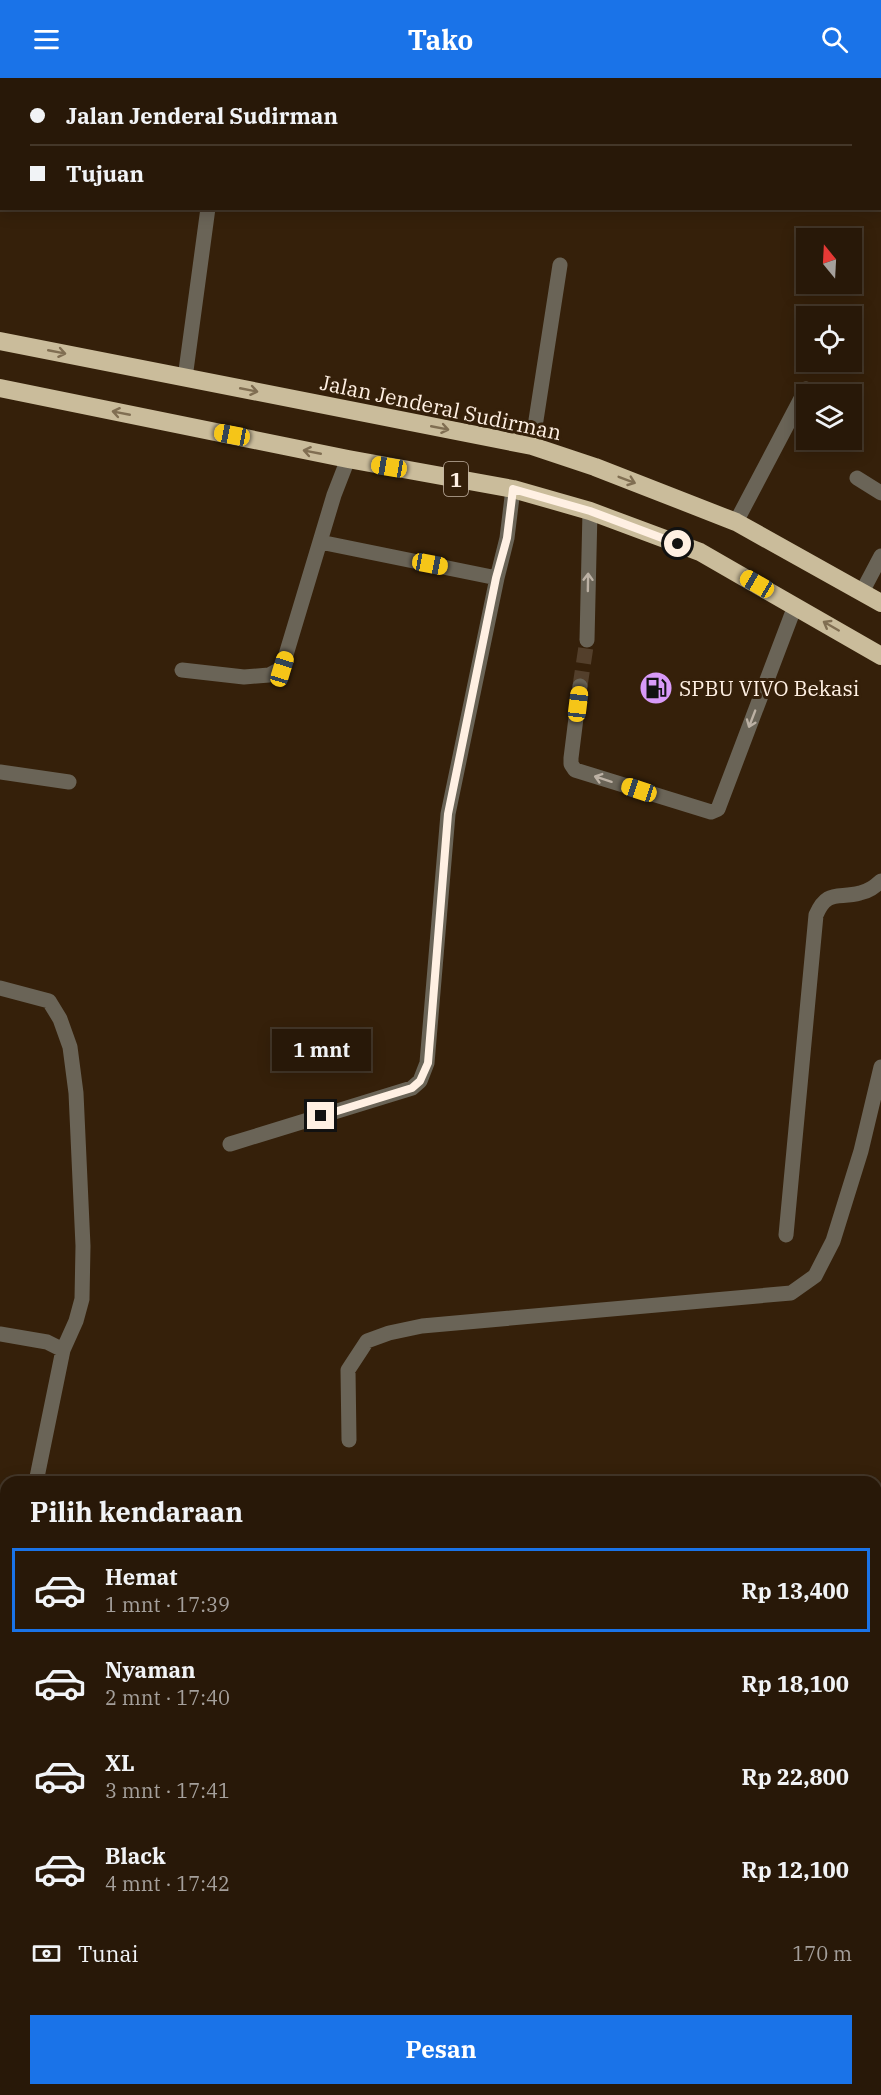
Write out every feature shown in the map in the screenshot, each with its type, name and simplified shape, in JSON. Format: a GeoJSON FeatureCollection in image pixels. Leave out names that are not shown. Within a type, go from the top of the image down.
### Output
{"type":"FeatureCollection","features":[{"type":"Feature","properties":{"kind":"highway","name":"Jalan Jenderal Sudirman"},"geometry":{"type":"LineString","coordinates":[[0,340],[532,446],[595,467],[736,522],[881,603]]}},
{"type":"Feature","properties":{"kind":"highway","name":"1"},"geometry":{"type":"LineString","coordinates":[[0,388],[348,459],[513,489],[590,511],[700,552],[881,656]]}},
{"type":"Feature","properties":{"kind":"street"},"geometry":{"type":"LineString","coordinates":[[184,378],[208,210]]}},
{"type":"Feature","properties":{"kind":"street"},"geometry":{"type":"LineString","coordinates":[[532,446],[560,265]]}},
{"type":"Feature","properties":{"kind":"street"},"geometry":{"type":"LineString","coordinates":[[736,522],[796,408]]}},
{"type":"Feature","properties":{"kind":"street"},"geometry":{"type":"LineString","coordinates":[[182,670],[244,677],[269,675],[282,669],[320,542],[348,459]]}},
{"type":"Feature","properties":{"kind":"street"},"geometry":{"type":"LineString","coordinates":[[857,478],[881,493]]}},
{"type":"Feature","properties":{"kind":"street"},"geometry":{"type":"LineString","coordinates":[[230,1144],[412,1088],[420,1081],[428,1063],[448,814],[496,578],[507,538],[513,489]]}},
{"type":"Feature","properties":{"kind":"street"},"geometry":{"type":"LineString","coordinates":[[587,640],[590,511]]}},
{"type":"Feature","properties":{"kind":"street"},"geometry":{"type":"LineString","coordinates":[[320,542],[496,578]]}},
{"type":"Feature","properties":{"kind":"street"},"geometry":{"type":"LineString","coordinates":[[862,592],[881,556]]}},
{"type":"Feature","properties":{"kind":"street"},"geometry":{"type":"LineString","coordinates":[[580,686],[571,758],[574,770],[711,812],[718,809],[795,606]]}},
{"type":"Feature","properties":{"kind":"street"},"geometry":{"type":"LineString","coordinates":[[0,772],[69,782]]}},
{"type":"Feature","properties":{"kind":"street"},"geometry":{"type":"LineString","coordinates":[[786,1235],[816,915],[821,903],[828,898],[861,893],[872,889],[881,881]]}},
{"type":"Feature","properties":{"kind":"street"},"geometry":{"type":"LineString","coordinates":[[0,988],[49,1001],[60,1018],[70,1047],[76,1093],[83,1246],[82,1299],[76,1321],[63,1350],[37,1476]]}},
{"type":"Feature","properties":{"kind":"street"},"geometry":{"type":"LineString","coordinates":[[349,1440],[348,1370],[367,1341],[389,1333],[422,1326],[792,1293],[815,1276],[833,1241],[861,1151],[881,1067]]}},
{"type":"Feature","properties":{"kind":"street"},"geometry":{"type":"LineString","coordinates":[[0,1334],[47,1342],[63,1350]]}},
{"type":"Feature","properties":{"kind":"tunnel"},"geometry":{"type":"LineString","coordinates":[[580,686],[587,640]]}},
{"type":"Feature","properties":{"kind":"place","name":"SPBU VIVO Bekasi"},"geometry":{"type":"Point","coordinates":[656,688]}},
{"type":"Feature","properties":{"kind":"route"},"geometry":{"type":"LineString","coordinates":[[321,1116],[412,1088],[420,1081],[428,1063],[448,814],[496,578],[507,538],[513,489],[590,511],[678,544]]}}]}
